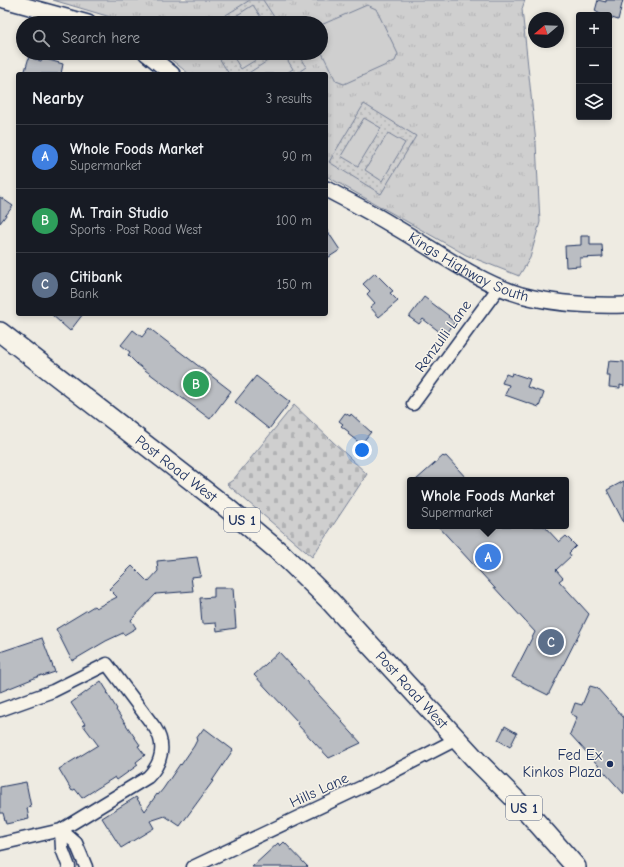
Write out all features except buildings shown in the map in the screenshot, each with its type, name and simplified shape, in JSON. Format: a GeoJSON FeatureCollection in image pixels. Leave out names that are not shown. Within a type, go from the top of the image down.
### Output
{"type":"FeatureCollection","features":[{"type":"Feature","properties":{"kind":"main road","name":"Post Road West"},"geometry":{"type":"LineString","coordinates":[[0,332],[227,508],[265,540],[329,600],[457,739]]}},
{"type":"Feature","properties":{"kind":"main road","name":"US 1"},"geometry":{"type":"LineString","coordinates":[[457,739],[524,808],[576,867]]}},
{"type":"Feature","properties":{"kind":"street"},"geometry":{"type":"LineString","coordinates":[[4,0],[62,16]]}},
{"type":"Feature","properties":{"kind":"street"},"geometry":{"type":"LineString","coordinates":[[155,60],[170,72]]}},
{"type":"Feature","properties":{"kind":"street","name":"Kings Highway South"},"geometry":{"type":"LineString","coordinates":[[328,189],[395,227],[467,272],[499,287],[522,295],[565,304],[593,306],[624,305]]}},
{"type":"Feature","properties":{"kind":"street","name":"Renzulli Lane"},"geometry":{"type":"LineString","coordinates":[[412,404],[499,287]]}},
{"type":"Feature","properties":{"kind":"street"},"geometry":{"type":"LineString","coordinates":[[0,710],[53,691],[107,664],[158,733],[162,748],[159,763],[153,773],[132,788],[61,830],[0,844]]}},
{"type":"Feature","properties":{"kind":"street","name":"Hills Lane"},"geometry":{"type":"LineString","coordinates":[[193,867],[385,776],[457,739]]}},
{"type":"Feature","properties":{"kind":"street"},"geometry":{"type":"LineString","coordinates":[[61,830],[62,849],[69,867]]}},
{"type":"Feature","properties":{"kind":"street"},"geometry":{"type":"LineString","coordinates":[[61,830],[76,842],[86,867]]}},
{"type":"Feature","properties":{"kind":"green space"},"geometry":{"type":"Polygon","coordinates":[[[53,0],[525,0],[522,9],[536,143],[540,222],[530,258],[519,276],[466,255],[328,177],[328,72],[187,72],[172,60],[328,60],[328,16],[107,16],[53,0]]]}},
{"type":"Feature","properties":{"kind":"green space"},"geometry":{"type":"Polygon","coordinates":[[[250,0],[263,0],[273,16],[224,16],[250,0]]]}},
{"type":"Feature","properties":{"kind":"green space"},"geometry":{"type":"Polygon","coordinates":[[[253,5],[260,16],[236,16],[253,5]]]}},
{"type":"Feature","properties":{"kind":"green space"},"geometry":{"type":"Polygon","coordinates":[[[367,5],[376,9],[398,54],[395,61],[344,84],[336,81],[326,60],[328,60],[328,22],[367,5]]]}},
{"type":"Feature","properties":{"kind":"green space"},"geometry":{"type":"Polygon","coordinates":[[[220,60],[302,60],[306,67],[299,72],[228,72],[220,60]]]}},
{"type":"Feature","properties":{"kind":"green space"},"geometry":{"type":"Polygon","coordinates":[[[235,60],[256,60],[241,69],[235,60]]]}},
{"type":"Feature","properties":{"kind":"green space"},"geometry":{"type":"Polygon","coordinates":[[[269,60],[287,60],[293,69],[288,72],[250,72],[269,60]]]}},
{"type":"Feature","properties":{"kind":"green space"},"geometry":{"type":"Polygon","coordinates":[[[364,104],[416,136],[381,194],[329,162],[364,104]]]}},
{"type":"Feature","properties":{"kind":"green space"},"geometry":{"type":"Polygon","coordinates":[[[364,118],[381,128],[358,166],[341,156],[364,118]]]}},
{"type":"Feature","properties":{"kind":"green space"},"geometry":{"type":"Polygon","coordinates":[[[388,133],[405,143],[382,181],[365,170],[388,133]]]}},
{"type":"Feature","properties":{"kind":"green space"},"geometry":{"type":"Polygon","coordinates":[[[294,405],[367,474],[312,557],[227,484],[233,480],[294,405]]]}},
{"type":"Feature","properties":{"kind":"place","name":"M. Train Studio"},"geometry":{"type":"Point","coordinates":[196,384]}},
{"type":"Feature","properties":{"kind":"place","name":"Whole Foods Market"},"geometry":{"type":"Point","coordinates":[488,557]}},
{"type":"Feature","properties":{"kind":"place","name":"Citibank"},"geometry":{"type":"Point","coordinates":[551,642]}},
{"type":"Feature","properties":{"kind":"place","name":"Fed Ex Kinkos Plaza"},"geometry":{"type":"Point","coordinates":[610,764]}}]}
